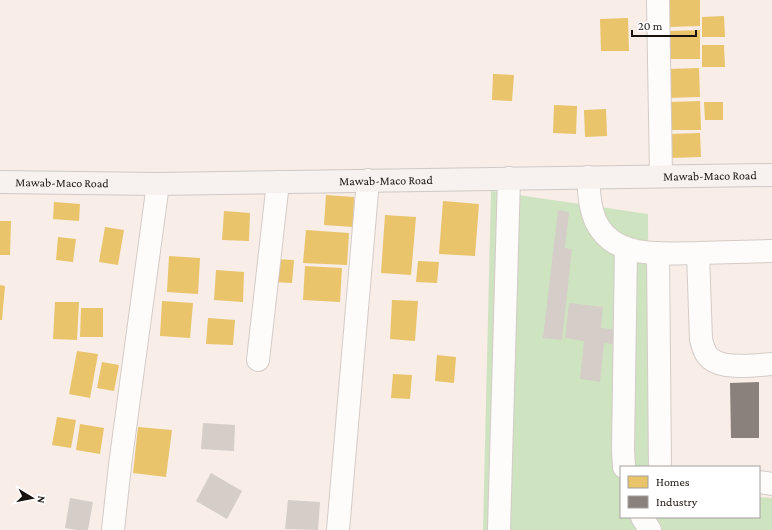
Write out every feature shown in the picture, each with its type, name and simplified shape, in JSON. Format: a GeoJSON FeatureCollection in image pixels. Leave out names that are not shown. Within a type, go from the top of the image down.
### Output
{"type":"FeatureCollection","features":[{"type":"Feature","properties":{"kind":"main road","name":"Mawab-Maco Road"},"geometry":{"type":"LineString","coordinates":[[0,182],[158,184],[772,175]]}},
{"type":"Feature","properties":{"kind":"street"},"geometry":{"type":"LineString","coordinates":[[658,0],[661,176]]}},
{"type":"Feature","properties":{"kind":"street"},"geometry":{"type":"LineString","coordinates":[[588,177],[589,195],[593,213],[600,230],[613,242],[626,248],[642,252],[658,253],[772,251]]}},
{"type":"Feature","properties":{"kind":"street"},"geometry":{"type":"LineString","coordinates":[[500,530],[509,178]]}},
{"type":"Feature","properties":{"kind":"street"},"geometry":{"type":"LineString","coordinates":[[338,530],[368,180]]}},
{"type":"Feature","properties":{"kind":"street"},"geometry":{"type":"LineString","coordinates":[[258,360],[278,182]]}},
{"type":"Feature","properties":{"kind":"street"},"geometry":{"type":"LineString","coordinates":[[113,530],[122,450],[158,184]]}},
{"type":"Feature","properties":{"kind":"street"},"geometry":{"type":"LineString","coordinates":[[624,466],[626,248]]}},
{"type":"Feature","properties":{"kind":"street"},"geometry":{"type":"LineString","coordinates":[[658,253],[660,466]]}},
{"type":"Feature","properties":{"kind":"street"},"geometry":{"type":"LineString","coordinates":[[698,253],[701,340],[705,352],[710,359],[720,364],[732,366],[772,364]]}},
{"type":"Feature","properties":{"kind":"street"},"geometry":{"type":"LineString","coordinates":[[760,482],[772,484]]}},
{"type":"Feature","properties":{"kind":"street"},"geometry":{"type":"LineString","coordinates":[[643,518],[650,530]]}},
{"type":"Feature","properties":{"kind":"green space"},"geometry":{"type":"Polygon","coordinates":[[[491,191],[648,214],[649,466],[620,466],[620,518],[760,518],[760,497],[772,498],[772,530],[483,530],[491,191]]]}},
{"type":"Feature","properties":{"kind":"building: Homes"},"geometry":{"type":"Polygon","coordinates":[[[668,0],[700,0],[700,26],[669,27],[668,0]]]}},
{"type":"Feature","properties":{"kind":"building: Homes"},"geometry":{"type":"Polygon","coordinates":[[[724,16],[725,37],[702,37],[702,17],[724,16]]]}},
{"type":"Feature","properties":{"kind":"building: Homes"},"geometry":{"type":"Polygon","coordinates":[[[628,18],[629,51],[601,51],[600,19],[628,18]]]}},
{"type":"Feature","properties":{"kind":"building: Homes"},"geometry":{"type":"Polygon","coordinates":[[[700,30],[700,59],[669,59],[668,31],[700,30]]]}},
{"type":"Feature","properties":{"kind":"building: Homes"},"geometry":{"type":"Polygon","coordinates":[[[702,45],[724,45],[725,67],[702,67],[702,45]]]}},
{"type":"Feature","properties":{"kind":"building: Homes"},"geometry":{"type":"Polygon","coordinates":[[[699,68],[700,97],[668,98],[668,69],[699,68]]]}},
{"type":"Feature","properties":{"kind":"building: Homes"},"geometry":{"type":"Polygon","coordinates":[[[493,74],[514,75],[512,101],[492,100],[493,74]]]}},
{"type":"Feature","properties":{"kind":"building: Homes"},"geometry":{"type":"Polygon","coordinates":[[[700,101],[701,130],[669,130],[669,102],[700,101]]]}},
{"type":"Feature","properties":{"kind":"building: Homes"},"geometry":{"type":"Polygon","coordinates":[[[704,102],[723,102],[723,120],[705,120],[704,102]]]}},
{"type":"Feature","properties":{"kind":"building: Homes"},"geometry":{"type":"Polygon","coordinates":[[[554,105],[577,106],[576,134],[553,133],[554,105]]]}},
{"type":"Feature","properties":{"kind":"building: Homes"},"geometry":{"type":"Polygon","coordinates":[[[606,109],[607,136],[585,137],[584,110],[606,109]]]}},
{"type":"Feature","properties":{"kind":"building: Homes"},"geometry":{"type":"Polygon","coordinates":[[[700,133],[701,157],[670,158],[669,134],[700,133]]]}},
{"type":"Feature","properties":{"kind":"building: Homes"},"geometry":{"type":"Polygon","coordinates":[[[326,195],[354,197],[353,227],[324,225],[326,195]]]}},
{"type":"Feature","properties":{"kind":"building: Homes"},"geometry":{"type":"Polygon","coordinates":[[[443,201],[479,204],[475,256],[439,254],[443,201]]]}},
{"type":"Feature","properties":{"kind":"building: Homes"},"geometry":{"type":"Polygon","coordinates":[[[54,202],[80,204],[79,221],[53,219],[54,202]]]}},
{"type":"Feature","properties":{"kind":"building: Homes"},"geometry":{"type":"Polygon","coordinates":[[[224,211],[250,213],[249,241],[222,240],[224,211]]]}},
{"type":"Feature","properties":{"kind":"building: Homes"},"geometry":{"type":"Polygon","coordinates":[[[385,215],[416,217],[411,275],[381,273],[385,215]]]}},
{"type":"Feature","properties":{"kind":"building: Homes"},"geometry":{"type":"Polygon","coordinates":[[[0,221],[11,221],[10,255],[0,255],[0,221]]]}},
{"type":"Feature","properties":{"kind":"building: Homes"},"geometry":{"type":"Polygon","coordinates":[[[105,227],[124,230],[118,265],[99,262],[105,227]]]}},
{"type":"Feature","properties":{"kind":"building: Homes"},"geometry":{"type":"Polygon","coordinates":[[[306,230],[349,233],[347,265],[303,263],[306,230]]]}},
{"type":"Feature","properties":{"kind":"building: Homes"},"geometry":{"type":"Polygon","coordinates":[[[58,237],[76,239],[73,262],[56,260],[58,237]]]}},
{"type":"Feature","properties":{"kind":"building: Homes"},"geometry":{"type":"Polygon","coordinates":[[[169,256],[200,258],[198,294],[167,292],[169,256]]]}},
{"type":"Feature","properties":{"kind":"building: Homes"},"geometry":{"type":"Polygon","coordinates":[[[274,259],[294,260],[292,283],[272,282],[274,259]]]}},
{"type":"Feature","properties":{"kind":"building: Homes"},"geometry":{"type":"Polygon","coordinates":[[[418,261],[439,262],[437,283],[416,282],[418,261]]]}},
{"type":"Feature","properties":{"kind":"building: Homes"},"geometry":{"type":"Polygon","coordinates":[[[305,266],[342,268],[340,302],[303,300],[305,266]]]}},
{"type":"Feature","properties":{"kind":"building: Homes"},"geometry":{"type":"Polygon","coordinates":[[[216,270],[244,272],[243,302],[214,300],[216,270]]]}},
{"type":"Feature","properties":{"kind":"building: Homes"},"geometry":{"type":"Polygon","coordinates":[[[0,285],[5,286],[2,320],[0,320],[0,285]]]}},
{"type":"Feature","properties":{"kind":"building: Homes"},"geometry":{"type":"Polygon","coordinates":[[[392,300],[418,301],[415,341],[390,339],[392,300]]]}},
{"type":"Feature","properties":{"kind":"building: Homes"},"geometry":{"type":"Polygon","coordinates":[[[162,301],[193,303],[190,338],[160,336],[162,301]]]}},
{"type":"Feature","properties":{"kind":"building: Homes"},"geometry":{"type":"Polygon","coordinates":[[[55,302],[79,302],[77,340],[53,339],[55,302]]]}},
{"type":"Feature","properties":{"kind":"building: Homes"},"geometry":{"type":"Polygon","coordinates":[[[81,308],[103,308],[103,337],[80,337],[81,308]]]}},
{"type":"Feature","properties":{"kind":"building: Homes"},"geometry":{"type":"Polygon","coordinates":[[[208,318],[235,320],[233,345],[206,344],[208,318]]]}},
{"type":"Feature","properties":{"kind":"building: Homes"},"geometry":{"type":"Polygon","coordinates":[[[77,351],[98,354],[90,398],[69,394],[77,351]]]}},
{"type":"Feature","properties":{"kind":"building: Homes"},"geometry":{"type":"Polygon","coordinates":[[[437,355],[456,357],[454,383],[435,381],[437,355]]]}},
{"type":"Feature","properties":{"kind":"building: Homes"},"geometry":{"type":"Polygon","coordinates":[[[102,362],[119,365],[114,391],[97,388],[102,362]]]}},
{"type":"Feature","properties":{"kind":"building: Homes"},"geometry":{"type":"Polygon","coordinates":[[[393,374],[412,375],[410,399],[391,398],[393,374]]]}},
{"type":"Feature","properties":{"kind":"building: Homes"},"geometry":{"type":"Polygon","coordinates":[[[57,417],[76,420],[71,448],[52,445],[57,417]]]}},
{"type":"Feature","properties":{"kind":"building: Homes"},"geometry":{"type":"Polygon","coordinates":[[[80,424],[104,428],[100,454],[76,450],[80,424]]]}},
{"type":"Feature","properties":{"kind":"building: Homes"},"geometry":{"type":"Polygon","coordinates":[[[138,427],[172,430],[166,477],[133,473],[138,427]]]}},
{"type":"Feature","properties":{"kind":"building: Industry"},"geometry":{"type":"Polygon","coordinates":[[[759,382],[759,438],[731,438],[730,383],[759,382]]]}},
{"type":"Feature","properties":{"kind":"building: Other"},"geometry":{"type":"Polygon","coordinates":[[[558,210],[569,212],[565,248],[572,249],[562,340],[543,338],[558,210]]]}},
{"type":"Feature","properties":{"kind":"building: Other"},"geometry":{"type":"Polygon","coordinates":[[[569,303],[603,307],[601,328],[621,330],[619,345],[604,343],[600,382],[580,379],[584,341],[565,338],[569,303]]]}},
{"type":"Feature","properties":{"kind":"building: Other"},"geometry":{"type":"Polygon","coordinates":[[[203,423],[235,425],[234,451],[201,449],[203,423]]]}},
{"type":"Feature","properties":{"kind":"building: Other"},"geometry":{"type":"Polygon","coordinates":[[[211,473],[242,491],[227,519],[196,501],[211,473]]]}},
{"type":"Feature","properties":{"kind":"building: Other"},"geometry":{"type":"Polygon","coordinates":[[[70,498],[93,502],[88,530],[65,528],[70,498]]]}},
{"type":"Feature","properties":{"kind":"building: Other"},"geometry":{"type":"Polygon","coordinates":[[[288,500],[320,502],[318,530],[285,529],[288,500]]]}}]}
